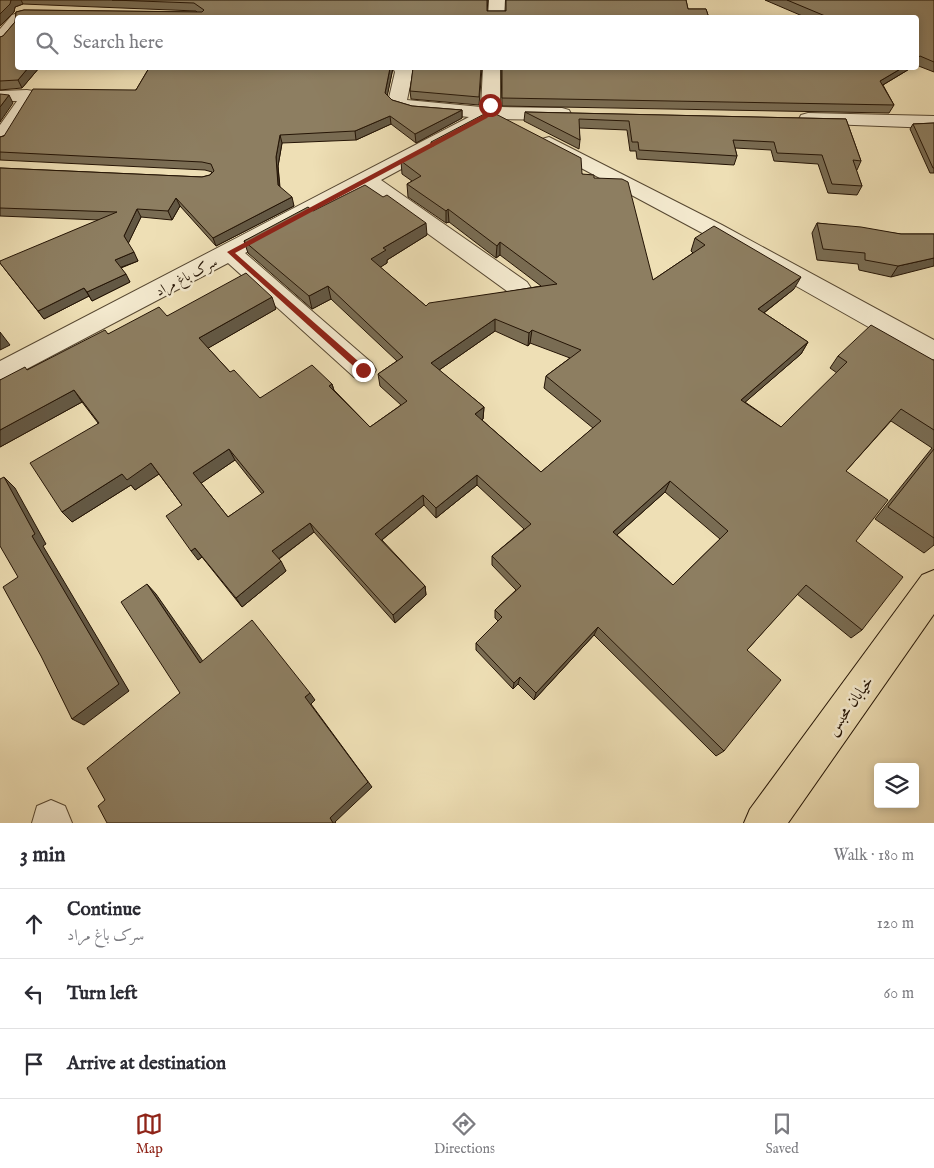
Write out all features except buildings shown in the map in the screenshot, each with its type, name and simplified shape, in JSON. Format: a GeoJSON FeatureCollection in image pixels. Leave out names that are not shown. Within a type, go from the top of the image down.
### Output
{"type":"FeatureCollection","features":[{"type":"Feature","properties":{"kind":"main road","name":"خیابان محبس"},"geometry":{"type":"LineString","coordinates":[[764,823],[934,586]]}},
{"type":"Feature","properties":{"kind":"street"},"geometry":{"type":"LineString","coordinates":[[496,15],[497,0]]}},
{"type":"Feature","properties":{"kind":"street"},"geometry":{"type":"LineString","coordinates":[[0,39],[15,22]]}},
{"type":"Feature","properties":{"kind":"street"},"geometry":{"type":"LineString","coordinates":[[403,70],[397,102],[400,105],[490,113],[578,115]]}},
{"type":"Feature","properties":{"kind":"street"},"geometry":{"type":"LineString","coordinates":[[490,113],[492,70]]}},
{"type":"Feature","properties":{"kind":"street"},"geometry":{"type":"LineString","coordinates":[[0,96],[27,95],[26,101],[2,131]]}},
{"type":"Feature","properties":{"kind":"street"},"geometry":{"type":"LineString","coordinates":[[490,113],[698,221],[934,352]]}},
{"type":"Feature","properties":{"kind":"street","name":"سرک باغ مراد"},"geometry":{"type":"LineString","coordinates":[[0,373],[490,113]]}},
{"type":"Feature","properties":{"kind":"street"},"geometry":{"type":"LineString","coordinates":[[786,119],[934,122]]}},
{"type":"Feature","properties":{"kind":"street"},"geometry":{"type":"LineString","coordinates":[[366,179],[519,288]]}},
{"type":"Feature","properties":{"kind":"street"},"geometry":{"type":"LineString","coordinates":[[230,252],[363,370]]}},
{"type":"Feature","properties":{"kind":"route"},"geometry":{"type":"LineString","coordinates":[[363,370],[230,252],[485,116],[490,113],[490,105]]}}]}
